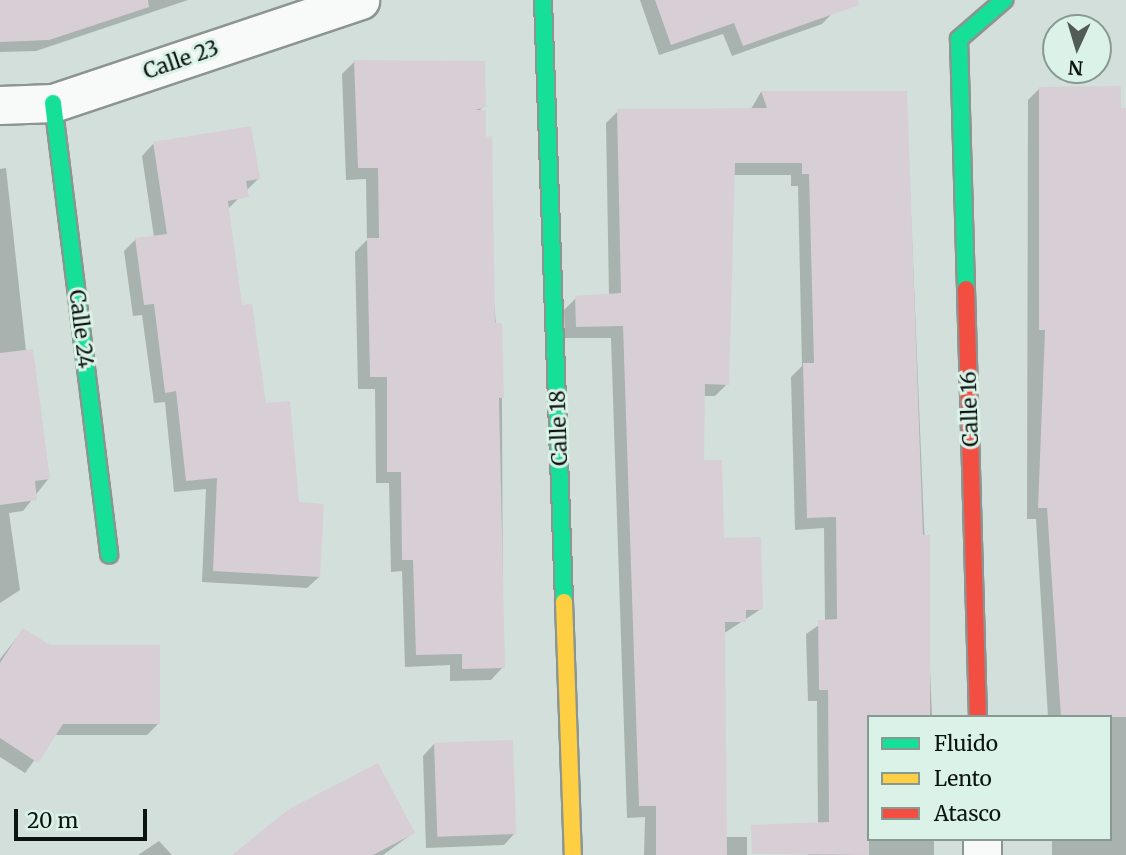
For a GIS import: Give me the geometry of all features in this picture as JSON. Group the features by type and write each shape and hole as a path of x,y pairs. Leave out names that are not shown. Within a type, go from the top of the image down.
{"street":[{"name":"Calle 23","path":"0,105 53,103 360,0"},
{"name":"Calle 18","path":"543,0 573,855"},
{"name":"Calle 16","path":"978,715 959,39 1004,0"},
{"name":"Calle 24","path":"53,103 109,555"}],"building":[{"path":"0,0 148,0 149,7 49,40 0,42"},
{"path":"655,0 858,0 859,5 743,46 734,23 671,45"},
{"path":"354,60 485,61 486,107 475,110 486,110 486,137 492,136 495,323 502,323 504,398 499,398 505,668 462,669 462,654 416,655 413,560 402,560 401,472 387,472 387,377 370,377 367,238 379,238 378,168 358,168"},
{"path":"1121,86 1121,108 1126,108 1126,717 1061,715 1047,508 1038,508 1045,330 1039,330 1039,87"},
{"path":"761,91 907,91 923,535 930,535 930,715 867,715 869,855 752,854 751,825 829,822 828,690 819,690 818,620 837,619 836,517 807,518 803,363 814,363 809,174 802,174 802,163 735,163 729,385 705,384 704,460 722,460 724,538 761,537 763,610 746,610 746,622 725,622 727,855 656,855 656,806 639,806 623,326 576,327 575,296 621,293 617,109 767,108"},
{"path":"251,126 260,179 246,181 249,197 228,201 242,305 252,304 266,403 290,401 299,502 324,504 320,577 213,571 217,478 186,481 176,391 165,393 154,304 144,305 135,238 167,234 153,142"},
{"path":"33,349 50,479 35,481 37,500 0,505 0,353"},
{"path":"23,628 50,645 160,645 160,724 63,724 38,763 0,738 0,663"},
{"path":"513,740 516,834 437,837 434,743"},
{"path":"378,763 415,833 373,855 232,855 289,809"}],"traffic: fast":[{"path":"543,0 564,602"},
{"path":"966,289 959,39 1004,0"},
{"path":"53,103 109,555"}],"traffic: slow":[{"path":"564,602 573,855"}],"traffic: jam":[{"path":"966,289 978,715"}]}
